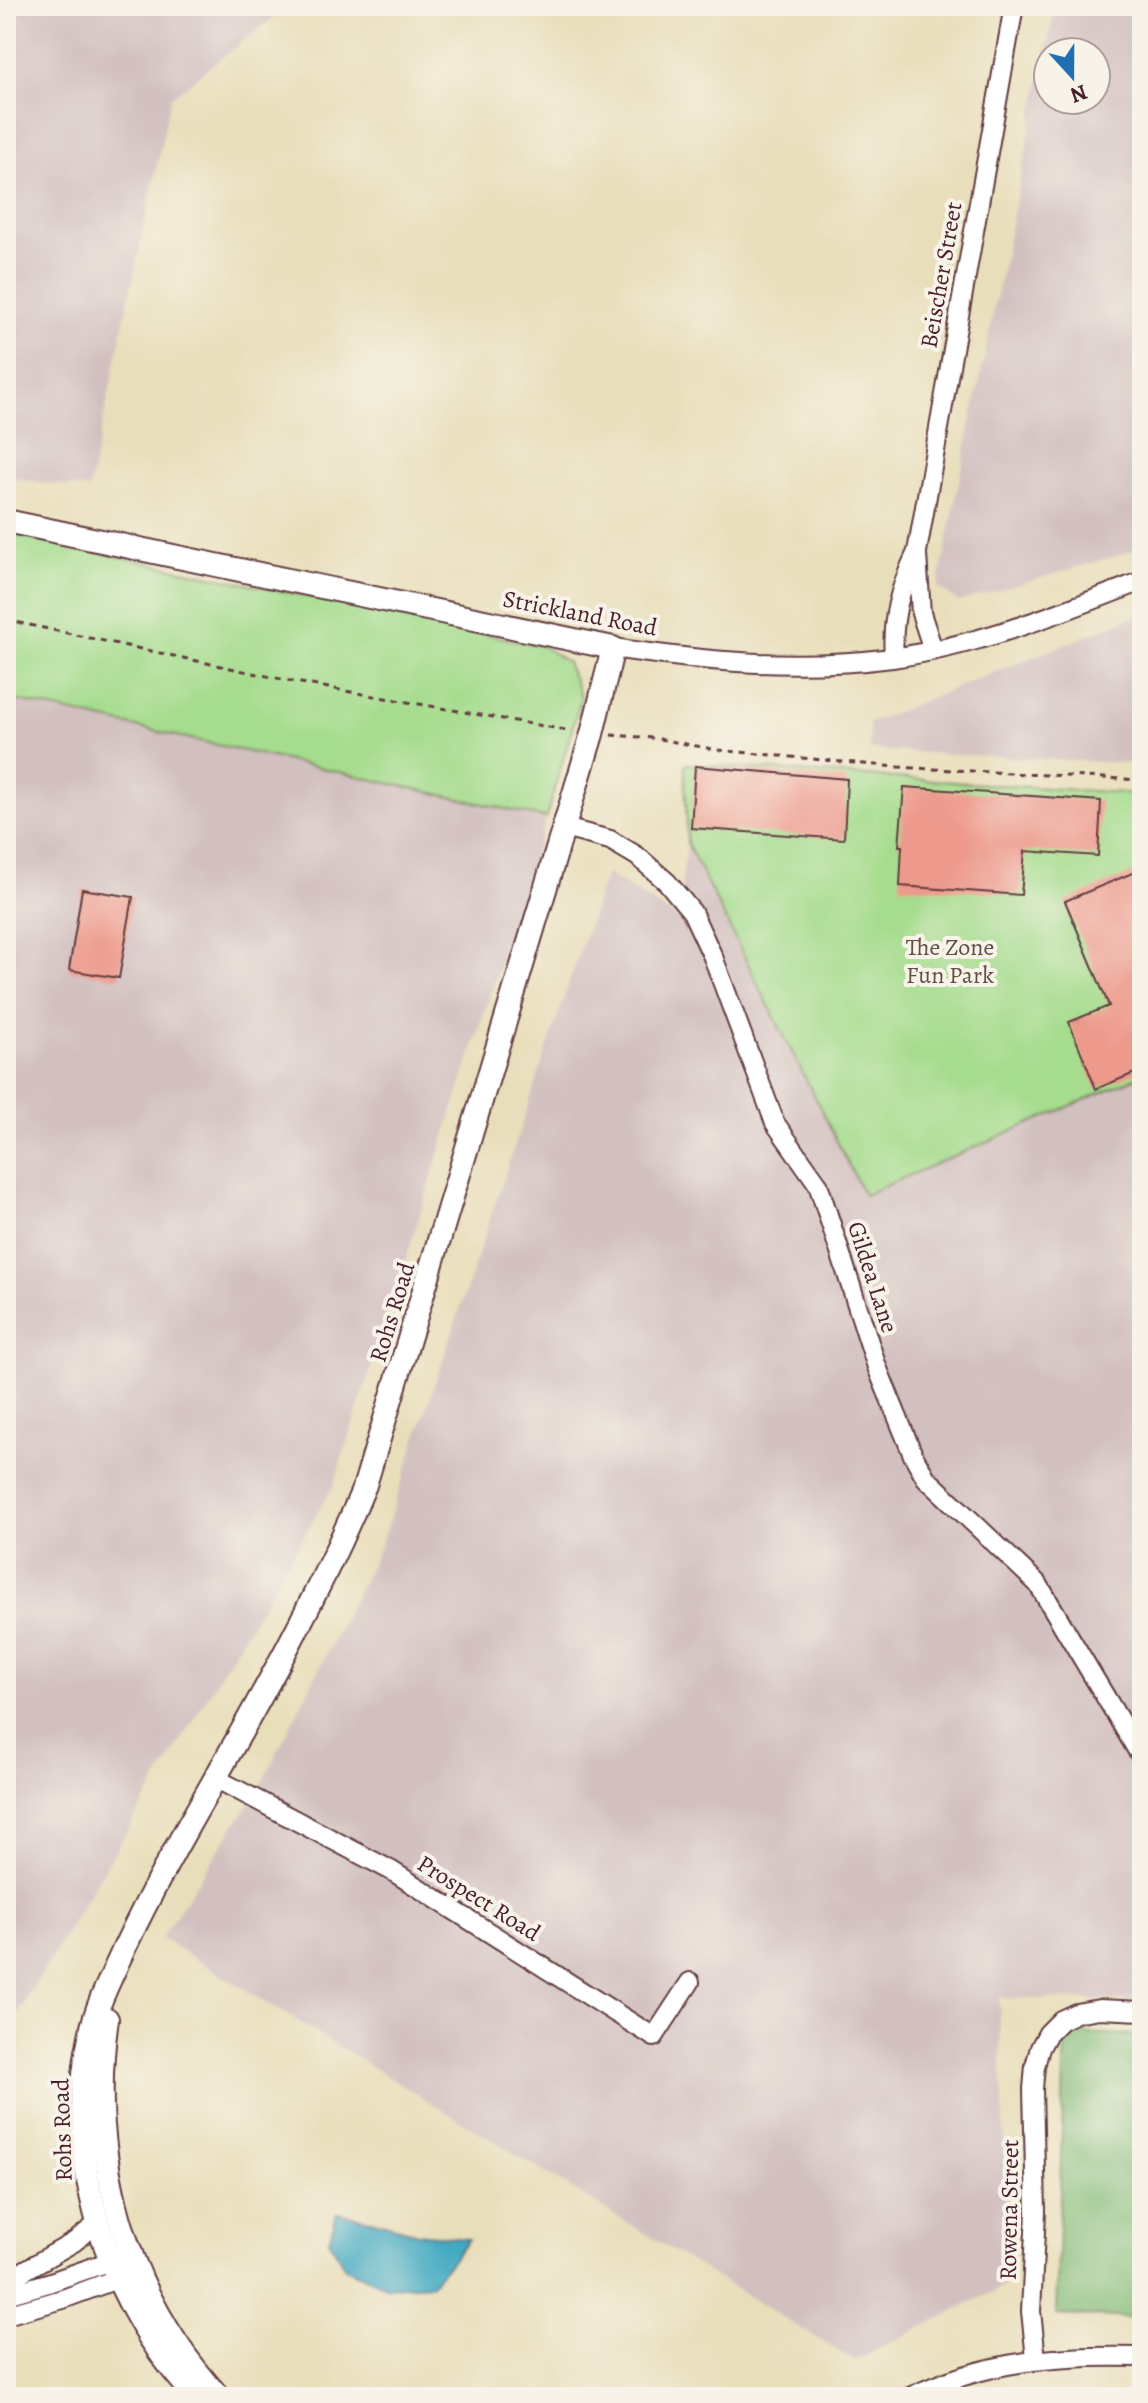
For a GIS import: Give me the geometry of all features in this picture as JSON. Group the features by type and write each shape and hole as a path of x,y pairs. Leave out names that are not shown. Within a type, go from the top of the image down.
{"main road":[{"name":"Strickland Road","path":"6,521 613,648"},
{"name":"Rohs Road","path":"124,2266 98,2223 83,2137 85,2062 101,1999 156,1881 313,1596 365,1485 592,734 613,648"},
{"name":"Rohs Road","path":"123,1952 105,2032 102,2101 104,2145 124,2266"},
{"path":"124,2266 157,2349 196,2397"},
{"path":"124,2266 173,2342 219,2397"}],"street":[{"name":"Beischer Street","path":"933,650 920,605 917,552 1014,6"},
{"name":"Beischer Street","path":"894,657 894,617 904,580 917,552"},
{"name":"Strickland Road","path":"613,648 743,664 811,664 894,657 933,650 1056,614 1142,581"},
{"name":"Gildea Lane","path":"564,828 610,840 637,856 680,896 692,912 713,957 775,1123 818,1184 877,1367 913,1455 926,1478 1038,1584 1142,1758"},
{"name":"Prospect Road","path":"215,1778 392,1871 654,2037 690,1982"},
{"name":"Rowena Street","path":"1036,2359 1031,2311 1036,2212 1033,2089 1040,2048 1048,2033 1061,2020 1076,2013 1099,2009 1142,2011"},
{"path":"6,2281 74,2242 98,2223"},
{"path":"6,2295 124,2266"},
{"path":"6,2315 63,2299 124,2266"},
{"path":"910,2397 985,2369 1036,2359 1142,2357"}],"path":[{"path":"6,620 331,689 592,734 654,738 718,750 896,767 1142,780"}],"shaded area":[{"path":"6,6 288,6 171,97 89,489 6,477"},
{"path":"1055,6 1142,6 1142,548 959,602 938,587 1033,116 1112,116 1112,36 1049,36"},
{"path":"1142,613 1142,764 870,750 869,723"},
{"path":"6,696 548,813 333,1487 6,2033"},
{"path":"687,843 864,1195 1142,1075 1142,2001 999,1998 1010,2283 854,2361 161,1938 260,1787 381,1544 606,873 677,918"}],"green space":[{"path":"6,533 542,646 567,662 581,698 546,818 6,698"},
{"name":"The Zone Fun Park","path":"685,764 1137,794 1139,764 1142,764 1142,1075 864,1195 687,843"},
{"path":"1065,2033 1142,2035 1142,2318 1056,2315"}],"water":[{"path":"337,2213 418,2233 469,2239 431,2284 388,2287 345,2268 329,2240"}],"building":[{"path":"695,766 847,779 844,839 691,828"},
{"path":"904,787 1101,801 1098,856 1025,851 1021,895 900,886 902,846 899,846"},
{"path":"1142,869 1142,1070 1096,1089 1069,1022 1109,1006 1065,901"},
{"path":"82,889 133,897 119,978 69,970"}]}
